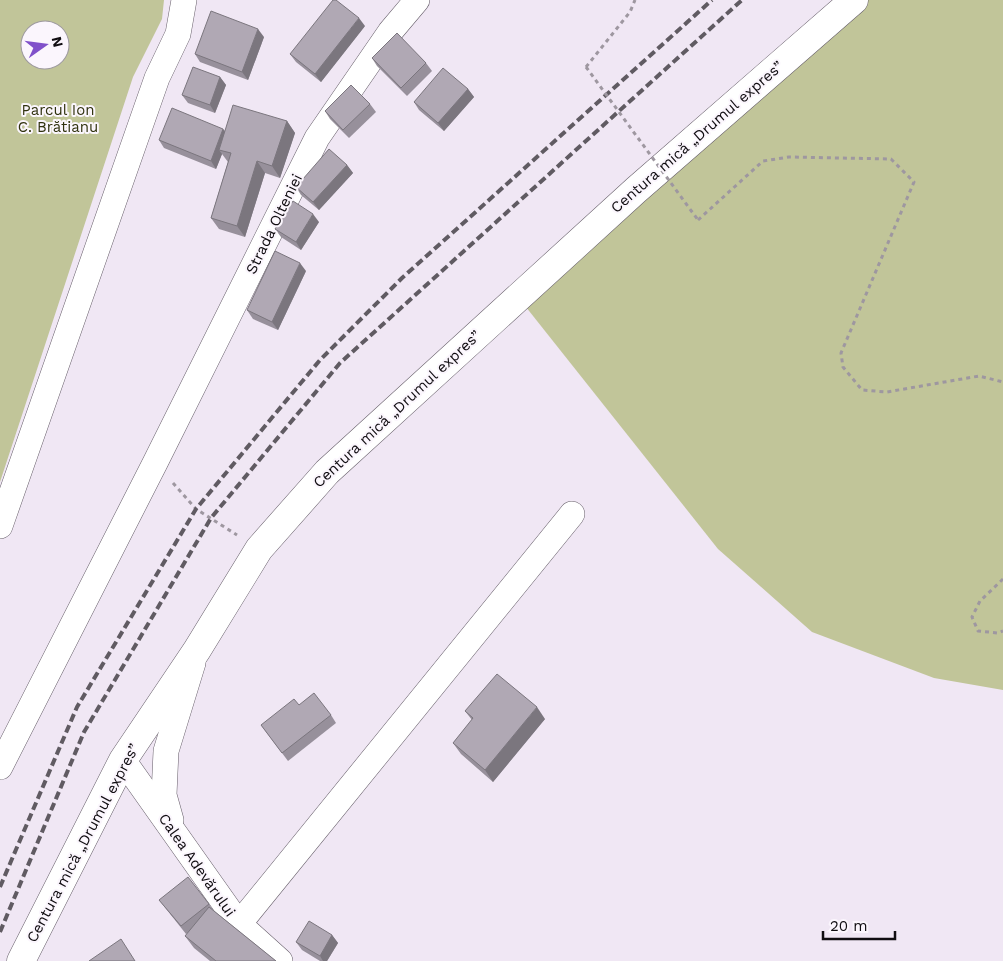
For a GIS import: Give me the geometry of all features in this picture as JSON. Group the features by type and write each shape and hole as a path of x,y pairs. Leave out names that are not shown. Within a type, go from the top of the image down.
{"main road":[{"name":"Centura mică „Drumul expres”","path":"22,961 123,760 197,650 259,549 327,472 636,190 854,0"}],"street":[{"path":"0,526 157,78 178,34 184,0"},
{"name":"Strada Olteniei","path":"0,767 155,463 317,138 390,32 417,0"},
{"path":"239,924 572,514"},
{"path":"174,832 164,795 166,751 197,650"},
{"name":"Calea Adevărului","path":"123,760 239,924 280,961"}],"path":[{"path":"634,0 630,12 586,67 698,220 763,161 789,157 891,159 914,182 841,353 843,368 862,390 886,392 979,376 1003,382"},
{"path":"155,463 196,509 259,549"},
{"path":"1003,579 980,601 972,617 978,631 998,633 1003,631"}],"green space":[{"name":"Parcul Ion C. Brătianu","path":"0,0 164,0 162,19 133,77 0,482"},
{"path":"854,0 1003,0 1003,690 934,678 812,632 718,549 518,297"}],"building":[{"path":"333,0 336,0 359,18 315,74 290,54"},
{"path":"211,11 258,29 242,72 195,54"},
{"path":"397,33 426,63 401,88 372,58"},
{"path":"193,67 220,77 210,105 182,95"},
{"path":"443,68 468,89 438,123 414,102"},
{"path":"351,85 370,104 343,130 325,111"},
{"path":"233,105 287,121 272,166 257,161 237,226 211,218 231,153 219,150"},
{"path":"172,108 223,129 211,161 159,140"},
{"path":"329,149 347,165 313,202 296,187"},
{"path":"293,201 313,214 296,242 275,229"},
{"path":"275,251 300,263 272,322 247,310"},
{"path":"497,674 537,707 485,770 453,743 473,718 465,711"},
{"path":"314,693 331,715 282,753 261,725 294,699 299,705"},
{"path":"188,877 209,904 181,926 159,900"},
{"path":"209,907 276,961 216,961 185,936"},
{"path":"309,921 332,935 320,956 296,942"},
{"path":"121,939 135,961 89,961"}],"railway":[{"path":"0,887 77,707 196,509 320,360 402,278 712,0"},
{"path":"0,932 84,732 211,518 340,363 742,0"}]}
